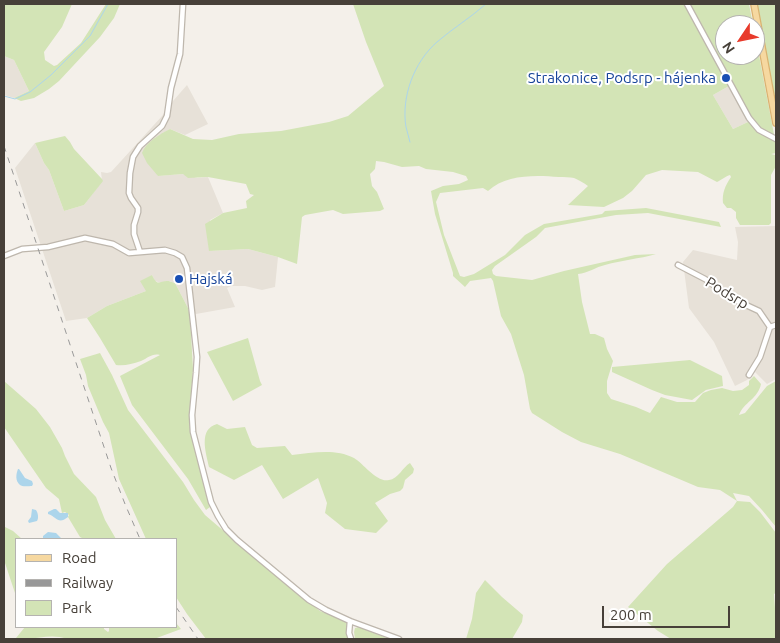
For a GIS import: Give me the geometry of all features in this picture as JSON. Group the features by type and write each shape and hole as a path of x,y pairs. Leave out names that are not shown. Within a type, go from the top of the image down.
{"main road":[{"path":"754,4 776,124"}],"street":[{"path":"140,252 134,234 138,208 129,193 130,173 133,157 140,146 162,126 167,116 180,54 183,4"},
{"path":"687,4 749,118 760,130 776,139"},
{"path":"4,256 22,249 48,247 85,238 112,244 129,253 165,250 182,257 187,268 197,357 192,415 193,432 207,489 218,516 226,529 237,540 309,600 350,621 399,639"},
{"name":"Podsrp","path":"678,265 705,279 733,299 759,311 770,327"},
{"path":"750,376 760,358 770,327 776,324"},
{"path":"350,621 349,633 351,639"}],"shaded area":[{"path":"4,56 14,60 29,91 14,98 4,95"},
{"path":"187,85 208,124 185,135 170,129 155,138 158,176 183,174 197,178 208,177 223,213 210,220 209,251 248,249 278,257 275,287 262,290 245,286 231,286 227,288 235,307 196,314 188,308 175,283 155,281 152,275 146,291 107,306 87,318 66,321 15,168 35,143 49,170 64,211 84,205 102,181 101,172 111,172 163,115"},
{"path":"729,86 748,122 733,129 713,95"},
{"path":"776,226 776,379 767,384 755,372 747,380 735,386 714,342 689,308 683,262 693,250 737,260 738,242 735,227"}],"green space":[{"path":"4,4 72,4 62,27 44,52 45,60 54,66 81,43 106,4 120,4 114,18 100,37 59,81 34,98 21,101 14,98 29,91 14,60 4,56"},
{"path":"353,4 749,4 751,15 715,15 715,65 761,65 776,145 776,153 771,154 775,155 776,166 771,175 771,223 769,225 740,225 736,218 736,212 731,208 727,208 723,203 730,175 717,182 698,172 662,170 646,175 623,198 604,207 568,205 588,186 574,178 541,176 503,181 488,191 483,188 440,193 436,202 444,235 460,276 464,277 474,274 505,255 525,235 544,224 602,214 605,211 646,208 719,222 721,227 648,213 616,215 545,228 492,270 496,276 532,280 635,255 656,254 611,263 578,274 582,302 590,334 604,338 613,361 607,381 607,393 611,399 650,413 661,397 677,402 695,402 703,393 711,390 722,388 733,391 742,390 749,385 749,381 754,376 761,384 757,393 739,415 745,413 767,386 776,381 776,527 749,496 733,493 737,501 720,490 698,487 620,454 581,442 532,413 524,375 511,334 501,316 493,281 491,278 470,281 465,287 453,276 435,214 431,191 443,186 459,184 468,180 466,176 419,166 402,167 376,161 375,169 370,174 372,186 377,192 384,209 380,211 343,214 333,210 305,215 302,217 297,264 248,249 209,251 205,224 223,213 247,208 246,201 254,195 250,194 246,184 208,177 188,178 183,174 158,176 147,163 142,153 150,142 170,129 193,139 212,140 239,134 281,131 329,122 348,116 384,86","holes":["729,86 748,122 733,129 713,95"]},
{"path":"757,4 776,4 776,104 765,46 765,15 759,15"},
{"path":"65,136 74,149 103,181 84,205 64,211 49,170 35,143"},
{"path":"152,275 157,282 168,281 175,283 190,316 193,369 189,422 210,507 206,510 188,479 132,405 120,376 160,355 152,355 132,364 116,365 87,318 107,306 146,291 140,281"},
{"path":"248,338 262,385 233,401 207,352"},
{"path":"100,353 128,410 183,482 205,515 320,611 344,620 347,623 346,633 348,639 206,639 178,600 178,538 146,538 119,479 109,433 88,386 80,359"},
{"path":"690,360 722,376 723,386 706,390 692,400 665,395 612,372 612,367"},
{"path":"4,381 36,409 50,427 74,474 96,497 105,520 115,538 80,537 68,517 69,515 65,512 62,513 59,499 46,488 4,427"},
{"path":"217,424 227,429 245,427 252,445 257,448 285,446 292,455 331,452 347,455 358,461 375,476 384,480 392,479 410,463 414,469 413,473 405,480 400,491 390,494 375,503 388,521 376,533 345,529 325,513 327,503 318,478 283,499 262,465 234,480 209,467 205,449 205,436 211,427"},
{"path":"737,501 750,502 776,533 776,593 774,594 776,639 671,639 628,607 667,564 733,507"},
{"path":"5,527 21,538 15,538 15,593 4,560"},
{"path":"485,580 523,615 522,622 512,639 466,639 472,619 476,593"},
{"path":"178,625 181,629 154,639 67,639 52,637 11,639 16,638 24,628 104,628 109,631 109,628 178,628"},
{"path":"359,627 389,639 355,639 355,628"}],"water":[{"path":"18,469 25,478 32,481 32,486 22,486 17,482"},
{"path":"32,509 36,510 38,518 37,521 29,523 28,521 31,517"},
{"path":"54,509 60,513 68,513 68,517 60,520 48,514 48,512"},
{"path":"48,532 56,533 61,538 43,538"}],"waterway":[{"path":"4,96 15,99 30,92 51,75 90,36 108,4"},
{"path":"410,142 406,127 406,104 411,81 422,59 437,42 486,4"}],"railway":[{"path":"4,146 111,468 140,538"},
{"path":"178,610 198,639"}],"place":[{"name":"Strakonice, Podsrp - hájenka","path":"726,78"},
{"name":"Hajská","path":"179,279"}]}
